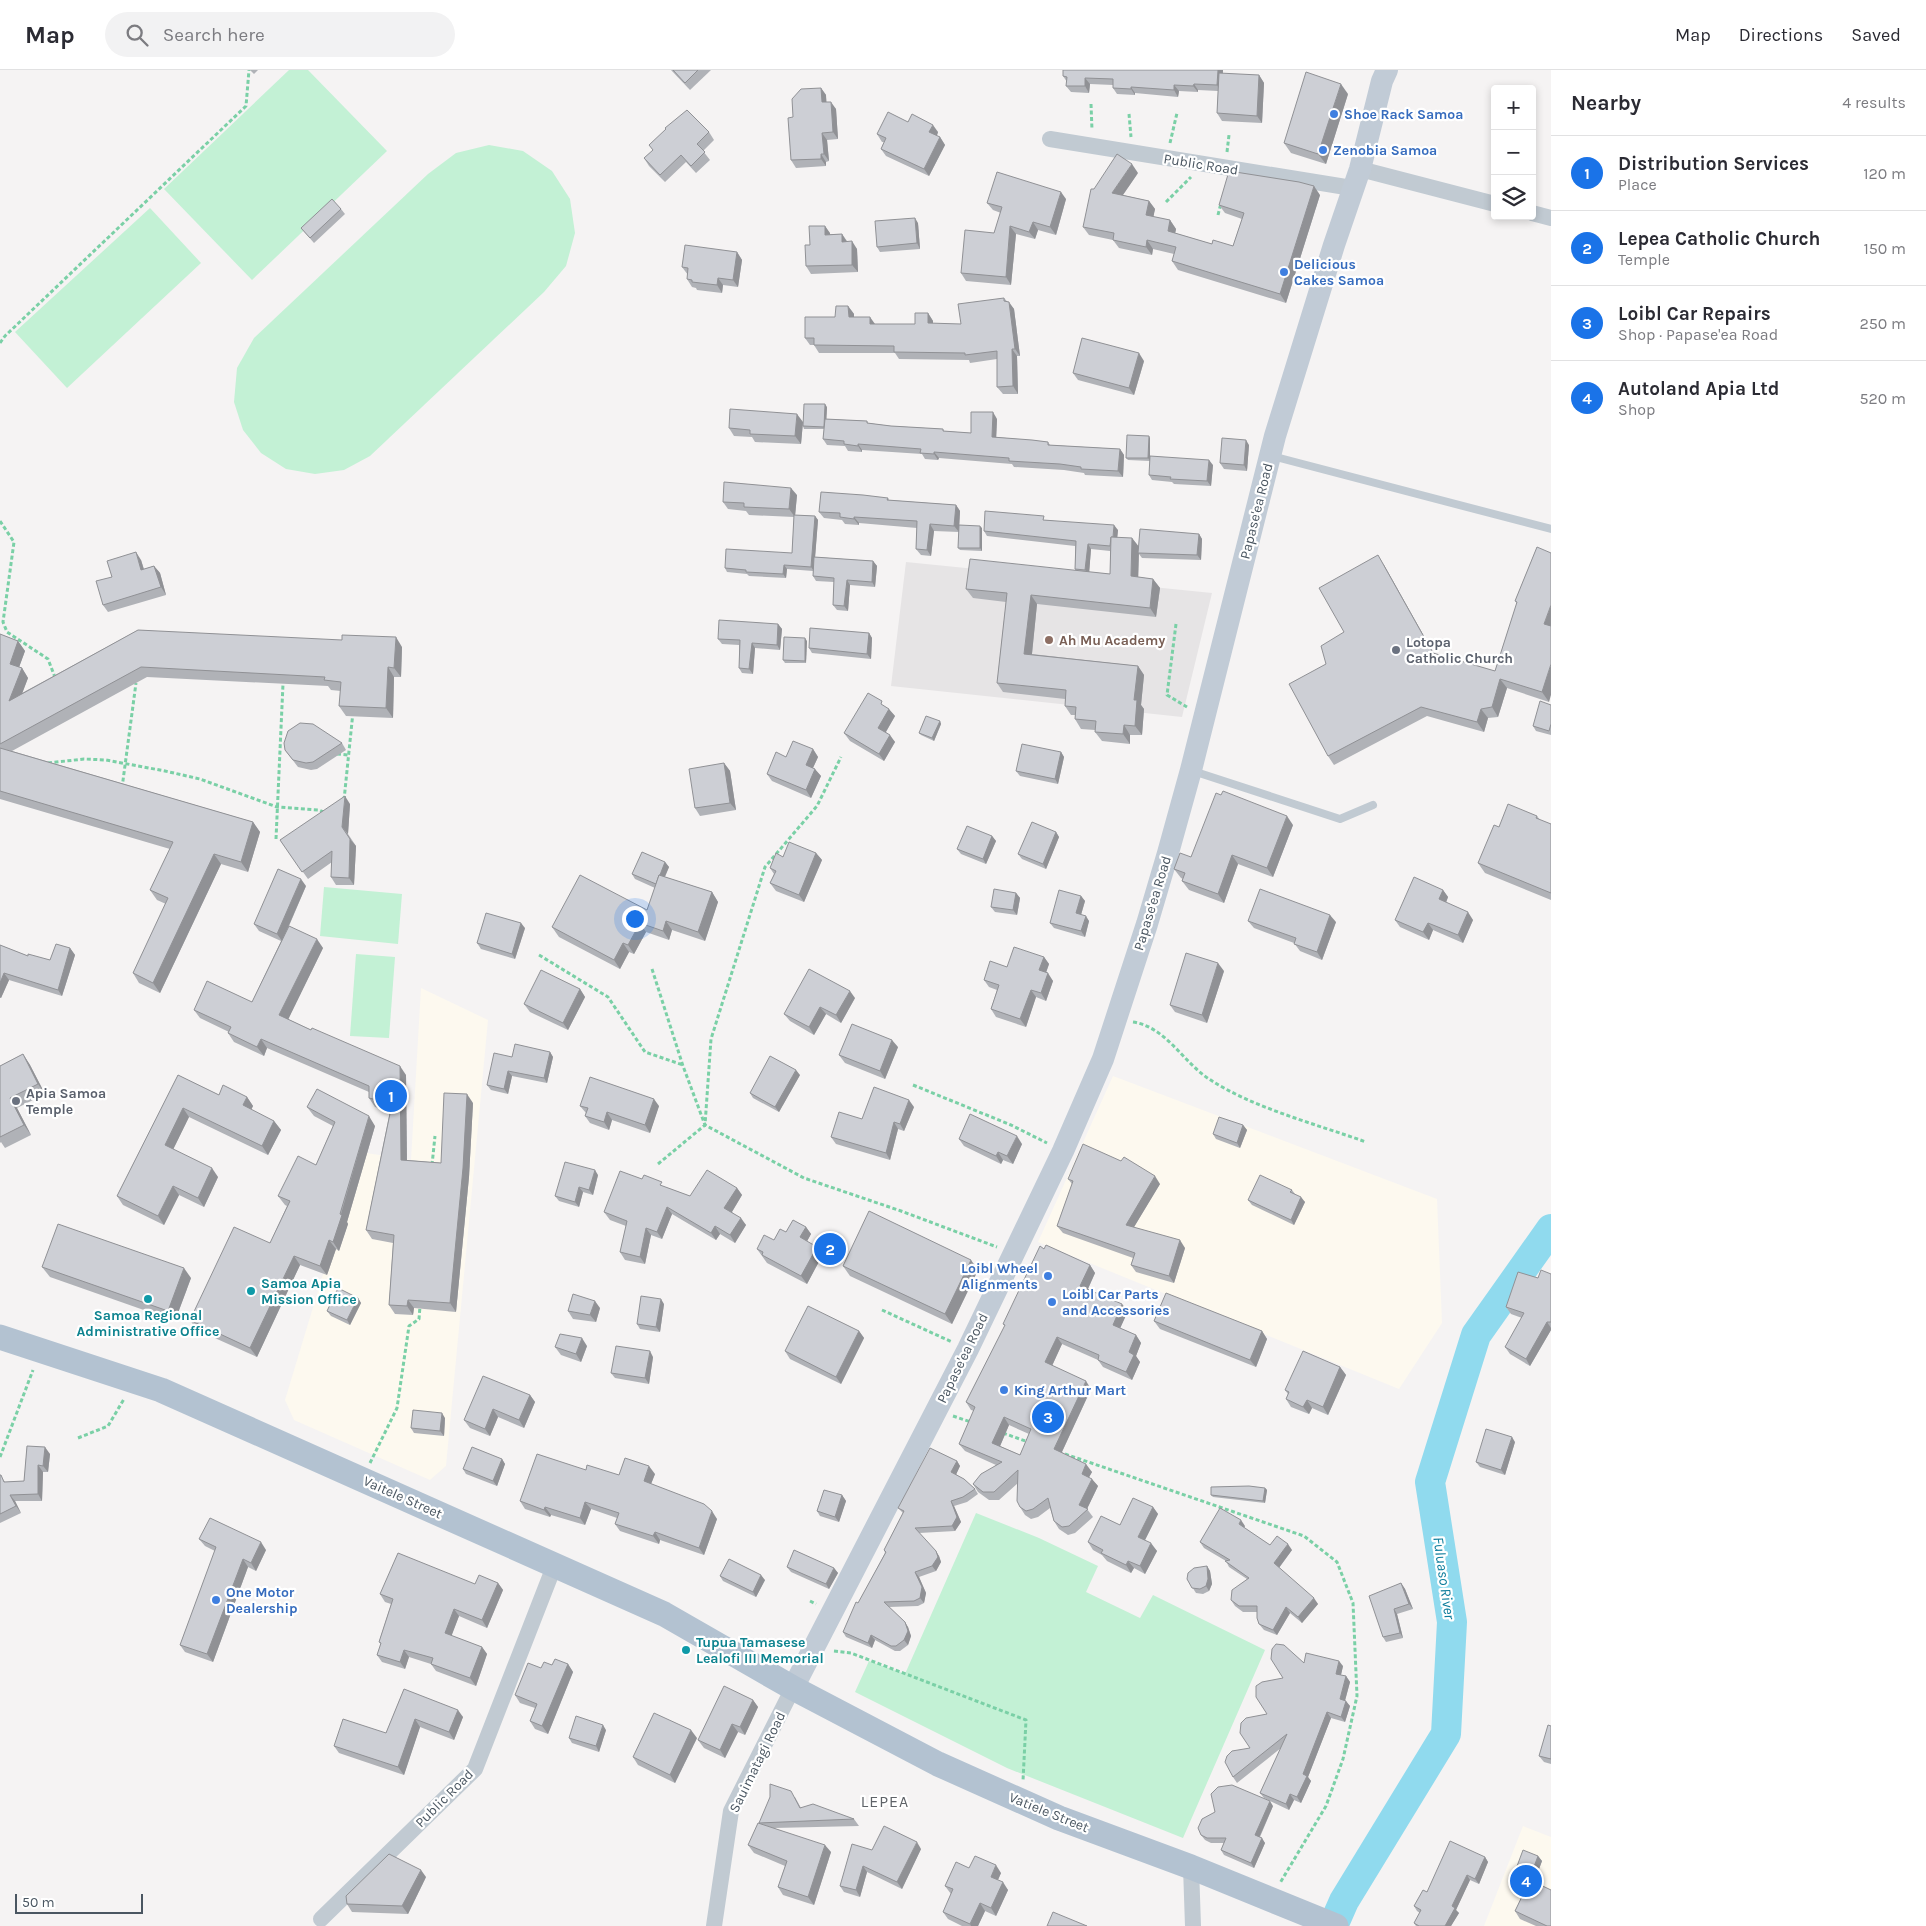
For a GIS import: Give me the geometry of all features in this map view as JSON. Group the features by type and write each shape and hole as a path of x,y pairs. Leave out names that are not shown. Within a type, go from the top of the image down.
{"main road":[{"name":"Papase'ea Road","path":"793,1688 968,1349 1063,1151 1103,1059 1147,924 1191,770 1270,456 1356,179 1382,81 1387,70"},
{"name":"Vaitele Street","path":"0,1337 161,1390 363,1479 664,1614 793,1688"},
{"name":"Vatiele Street","path":"793,1688 938,1764 1022,1802 1059,1818 1191,1867 1336,1926"}],"street":[{"name":"Public Road","path":"1050,139 1231,169 1356,179 1491,203"},
{"path":"1536,215 1551,218"},
{"name":"Public Road","path":"321,1919 475,1769 554,1564"},
{"name":"Sauimatagi Road","path":"714,1926 731,1811 793,1688"},
{"path":"1191,1867 1193,1926"}],"lane":[{"path":"1270,456 1551,529"},
{"path":"1191,770 1340,819 1373,804"}],"path":[{"path":"0,343 12,329 246,106 249,70"},
{"path":"1092,104 1092,146"},
{"path":"1166,158 1177,113"},
{"path":"1128,114 1132,152"},
{"path":"1166,202 1204,164"},
{"path":"1218,215 1231,169"},
{"path":"0,522 14,542 4,622 7,632 48,659 59,687"},
{"path":"1176,624 1167,695 1204,718"},
{"path":"122,791 136,683"},
{"path":"276,839 283,684"},
{"path":"343,808 353,711"},
{"path":"280,749 289,750"},
{"path":"329,754 348,754"},
{"path":"658,1164 706,1125 711,1039 765,867 817,806 841,757"},
{"path":"44,764 84,759 106,760 125,765 165,770 200,779 277,807 319,810 331,816"},
{"path":"539,955 608,998 645,1052 683,1066"},
{"path":"652,969 683,1066 706,1125 804,1178 901,1211 1014,1253"},
{"path":"1115,1018 1143,1023 1173,1044 1208,1078 1240,1096 1366,1142"},
{"path":"913,1085 1011,1125 1063,1151"},
{"path":"431,1175 434,1136"},
{"path":"363,1479 397,1408 409,1326 419,1319 420,1300"},
{"path":"882,1310 968,1349"},
{"path":"0,1457 40,1350"},
{"path":"78,1438 108,1426 134,1381"},
{"path":"936,1410 973,1423"},
{"path":"1001,1432 1029,1442"},
{"path":"1057,1452 1304,1536 1337,1562 1353,1603 1357,1696 1343,1760 1326,1806 1282,1878 1271,1900"},
{"path":"814,1648 851,1653 1026,1720 1022,1802"}],"shaded area":[{"name":"Ah Mu Academy","path":"906,562 1212,593 1182,717 891,686"},
{"path":"421,988 488,1020 446,1466 430,1480 294,1420 285,1400 360,1152 411,1160"},
{"path":"1113,1076 1437,1199 1442,1323 1399,1389 1038,1242"},
{"path":"1523,1826 1551,1837 1551,1926 1484,1926"}],"green space":[{"path":"289,70 308,70 387,151 252,280 164,189"},
{"path":"489,145 523,151 552,171 570,199 575,233 566,266 544,292 370,456 344,470 315,474 286,469 261,453 243,430 234,402 237,368 254,338 428,174 456,153"},
{"path":"150,208 201,263 67,388 15,332"},
{"path":"324,887 402,894 398,944 320,936"},
{"path":"356,954 395,957 389,1038 350,1036"},
{"path":"976,1513 1039,1538 1098,1566 1086,1592 1140,1618 1153,1595 1265,1650 1183,1838 1007,1768 855,1692 869,1661 905,1674"}],"building":[{"path":"673,70 698,70 685,83"},
{"path":"1063,70 1218,70 1217,85 1174,85 1174,90 1131,87 1131,89 1113,88 1113,79 1085,78 1085,86 1066,86 1067,77 1063,76"},
{"path":"1306,72 1341,84 1318,154 1284,143"},
{"path":"1219,73 1259,75 1257,116 1217,113"},
{"path":"821,88 822,102 831,102 833,132 822,133 824,154 821,154 821,159 791,160 788,118 793,117 792,99 801,89"},
{"path":"687,110 709,132 697,144 705,152 691,166 681,155 660,175 644,158 653,150 649,145 665,128"},
{"path":"888,112 908,122 912,114 933,125 929,132 940,137 924,169 881,149 886,138 877,134"},
{"path":"1117,154 1132,164 1112,193 1149,201 1146,215 1170,220 1168,231 1212,244 1213,240 1233,246 1244,213 1219,205 1229,171 1314,186 1280,294 1172,261 1176,247 1147,240 1146,247 1113,240 1114,233 1083,227 1091,189 1094,189"},
{"path":"997,172 1061,192 1050,227 1033,222 1029,232 1010,226 1006,277 961,273 965,230 994,233 1002,207 987,203"},
{"path":"332,199 341,209 310,238 301,228"},
{"path":"915,218 917,243 877,247 875,221"},
{"path":"809,226 825,226 825,235 842,234 842,242 852,241 852,265 806,266 805,245 810,245"},
{"path":"685,245 737,252 733,280 718,278 717,285 692,282 692,280 687,279 688,268 682,267"},
{"path":"1004,298 1004,301 1009,302 1015,349 1012,349 1013,386 997,387 997,351 965,355 965,353 894,352 894,346 814,345 814,338 805,338 805,317 835,317 836,306 848,306 849,317 870,317 870,324 915,324 915,313 928,313 928,323 961,324 958,304"},
{"path":"1082,338 1139,353 1129,388 1073,373"},
{"path":"804,404 825,404 824,427 803,426"},
{"path":"730,409 797,414 795,436 750,434 750,430 729,428"},
{"path":"971,412 993,412 992,437 1048,442 1048,445 1120,449 1118,471 1081,469 1081,467 1060,464 1009,461 1009,458 934,452 934,454 920,453 921,449 858,444 858,446 844,444 844,441 823,439 825,419 867,421 867,423 891,426 943,429 943,431 971,433"},
{"path":"1127,435 1149,436 1148,458 1126,458"},
{"path":"1222,438 1246,440 1244,465 1220,463"},
{"path":"1150,456 1209,460 1207,481 1170,479 1171,477 1149,475"},
{"path":"724,482 791,488 789,509 744,507 744,503 723,502"},
{"path":"821,492 888,498 887,500 956,505 954,526 930,524 927,550 916,549 917,521 854,517 854,519 840,517 840,513 819,512"},
{"path":"985,511 1044,516 1043,520 1114,525 1113,537 1111,537 1110,546 1088,544 1085,570 1075,569 1076,541 984,531"},
{"path":"794,515 815,516 811,567 784,565 783,574 746,572 746,570 725,568 726,549 792,553"},
{"path":"959,525 980,526 980,548 958,548"},
{"path":"1140,529 1199,534 1197,555 1138,553"},
{"path":"1111,537 1132,538 1131,576 1153,579 1150,608 1031,595 1024,654 1138,666 1134,700 1137,700 1135,726 1124,725 1123,734 1095,732 1096,721 1075,719 1076,707 1065,706 1066,690 997,683 1007,593 966,589 970,559 1110,574"},
{"path":"1537,547 1551,553 1551,605 1544,624 1551,626 1551,664 1542,692 1500,679 1492,707 1481,709 1477,722 1421,707 1328,756 1289,684 1326,664 1321,646 1344,632 1319,588 1378,555 1433,653 1495,671 1517,602 1515,601"},
{"path":"136,552 141,570 154,566 161,587 103,605 96,581 112,577 107,561"},
{"path":"814,557 873,561 872,582 847,580 844,606 833,605 834,578 813,576"},
{"path":"719,620 778,624 777,645 752,643 749,669 739,668 740,640 718,639"},
{"path":"810,628 869,633 867,654 809,648"},
{"path":"138,630 342,640 342,635 396,637 394,668 388,667 386,708 339,706 341,682 324,680 325,677 141,667 0,744 0,634 18,641 10,664 22,668 9,701"},
{"path":"784,637 805,638 805,661 783,660"},
{"path":"868,693 882,701 881,704 889,709 878,728 890,735 879,754 844,733"},
{"path":"1540,701 1551,705 1549,731 1533,726"},
{"path":"926,716 940,721 932,738 919,733"},
{"path":"300,723 313,724 342,743 313,762 306,763 293,760 285,750 284,743 288,731"},
{"path":"793,741 813,749 806,765 815,769 806,790 767,774 776,752 786,757"},
{"path":"1022,744 1061,752 1055,779 1016,771"},
{"path":"0,748 253,822 241,862 214,854 153,983 133,973 168,898 150,890 173,842 0,791"},
{"path":"724,763 730,803 695,808 689,769"},
{"path":"1223,791 1287,816 1267,868 1232,855 1218,894 1182,881 1185,873 1174,869 1180,853 1191,857 1216,793 1221,795"},
{"path":"345,796 342,827 350,839 349,878 331,877 332,851 302,872 280,840"},
{"path":"1508,804 1551,824 1551,893 1478,863 1494,825 1499,827"},
{"path":"1032,822 1056,832 1043,864 1018,854"},
{"path":"967,826 992,836 983,859 957,849"},
{"path":"789,842 816,853 799,895 770,883 776,871 770,868 776,853 783,857"},
{"path":"642,852 665,862 656,884 632,874"},
{"path":"278,869 301,879 277,934 254,924"},
{"path":"580,875 647,910 659,875 712,892 698,932 666,921 663,931 640,923 628,945 623,943 614,960 552,927"},
{"path":"1414,877 1443,890 1439,899 1468,912 1458,935 1428,923 1423,932 1395,920"},
{"path":"994,889 1016,893 1013,910 991,907"},
{"path":"1260,889 1330,915 1317,952 1294,944 1296,938 1248,921"},
{"path":"1059,890 1081,896 1076,913 1086,916 1081,931 1050,923"},
{"path":"486,913 521,923 512,954 477,943"},
{"path":"289,926 317,939 279,1015 400,1066 401,1160 441,1163 444,1093 467,1094 463,1168 450,1303 408,1300 407,1306 389,1305 394,1235 366,1230 392,1104 369,1098 369,1086 261,1039 257,1047 228,1033 231,1027 194,1010 207,981 252,1002"},
{"path":"56,944 70,948 58,990 4,973 0,983 0,945 28,956 28,954 50,960"},
{"path":"1014,947 1044,957 1039,970 1048,973 1041,993 1031,990 1020,1019 991,1009 999,985 984,980 990,961 1007,967"},
{"path":"1186,953 1218,963 1202,1015 1170,1005"},
{"path":"809,969 850,991 836,1015 820,1007 809,1027 784,1014"},
{"path":"541,970 580,989 563,1023 524,1004"},
{"path":"852,1024 892,1040 880,1071 839,1055"},
{"path":"515,1044 550,1052 544,1078 508,1071 504,1089 487,1085 494,1053 512,1057"},
{"name":"Apia Samoa Temple","path":"23,1054 38,1084 10,1098 24,1125 0,1137 0,1066"},
{"path":"770,1056 796,1070 775,1107 750,1093"},
{"path":"178,1075 219,1095 223,1085 247,1097 243,1105 274,1121 262,1146 183,1108 165,1145 212,1168 198,1198 173,1186 158,1216 117,1196"},
{"path":"590,1077 654,1099 645,1125 607,1112 604,1122 585,1116 588,1108 580,1106"},
{"path":"874,1087 909,1100 900,1124 894,1122 886,1153 831,1137 839,1112 862,1119"},
{"path":"317,1089 369,1116 333,1242 329,1240 320,1266 294,1256 250,1348 190,1320 234,1227 270,1243 290,1201 278,1196 298,1156 316,1165 335,1122 307,1107"},
{"path":"970,1114 1017,1136 1007,1156 998,1152 996,1156 959,1139"},
{"path":"1219,1117 1243,1125 1237,1143 1213,1134"},
{"path":"1083,1144 1121,1161 1124,1157 1155,1176 1126,1225 1180,1240 1169,1276 1131,1265 1135,1253 1057,1226 1073,1181 1068,1179"},
{"path":"565,1162 595,1170 589,1190 579,1187 575,1202 555,1196"},
{"path":"707,1170 737,1188 724,1208 741,1218 730,1235 715,1226 711,1233 667,1207 657,1232 646,1228 640,1257 620,1252 627,1221 604,1212 620,1171 642,1179 644,1175 662,1182 660,1185 690,1196"},
{"path":"1260,1175 1292,1190 1290,1192 1301,1197 1291,1220 1248,1200"},
{"path":"869,1211 971,1260 945,1314 843,1266"},
{"path":"793,1220 806,1227 800,1237 817,1247 801,1276 762,1255 763,1252 757,1249 764,1235 774,1240 780,1229 786,1232"},
{"name":"Samoa Regional Administrative Office","path":"58,1224 184,1268 168,1311 42,1267"},
{"path":"1046,1245 1090,1265 1080,1286 1122,1304 1113,1325 1136,1335 1129,1352 1134,1355 1126,1372 1098,1360 1099,1355 1057,1337 1045,1362 1086,1381 1054,1449 1086,1464 1082,1474 1092,1479 1079,1505 1088,1509 1069,1526 1062,1527 1054,1521 1048,1498 1033,1509 1026,1511 1020,1507 1017,1501 1018,1470 994,1492 983,1492 973,1484 981,1474 1002,1462 959,1444 975,1407 966,1402 1005,1325 1003,1324 1040,1246 1044,1249","holes":["1004,1417 1031,1429 1020,1455 992,1443"]},
{"path":"1541,1270 1551,1274 1551,1322 1547,1322 1526,1359 1505,1347 1524,1313 1506,1307 1518,1272 1538,1278"},
{"path":"338,1288 358,1298 347,1320 327,1311"},
{"path":"1166,1293 1262,1331 1250,1360 1154,1321"},
{"path":"573,1294 595,1301 590,1315 568,1311"},
{"path":"641,1296 661,1299 656,1327 637,1324"},
{"path":"808,1306 859,1331 836,1377 785,1351"},
{"path":"560,1334 582,1338 576,1354 555,1347"},
{"path":"616,1346 650,1351 645,1378 611,1373"},
{"path":"1303,1351 1340,1367 1323,1407 1307,1400 1303,1407 1286,1399 1289,1392 1285,1390"},
{"path":"483,1376 530,1395 519,1420 493,1409 485,1429 464,1420"},
{"path":"413,1410 442,1413 440,1431 411,1428"},
{"path":"1486,1429 1512,1437 1501,1470 1476,1462"},
{"path":"27,1446 45,1447 43,1466 38,1465 38,1494 10,1495 16,1506 0,1514 0,1475 4,1482 24,1481"},
{"path":"472,1447 502,1459 493,1481 463,1469"},
{"path":"930,1448 957,1461 951,1472 964,1479 975,1489 963,1497 951,1501 957,1517 952,1526 915,1528 936,1551 938,1557 932,1566 915,1572 922,1587 920,1598 914,1601 884,1602 905,1622 908,1631 904,1640 896,1646 891,1646 871,1635 868,1643 843,1632 856,1602 858,1603 886,1552 884,1550 904,1511 898,1508"},
{"path":"537,1454 586,1470 587,1465 619,1475 625,1458 649,1466 644,1481 704,1504 712,1511 699,1548 655,1532 653,1536 615,1524 619,1513 585,1502 580,1518 545,1507 544,1510 520,1501"},
{"path":"1249,1486 1265,1488 1263,1501 1211,1495 1211,1487"},
{"path":"824,1490 842,1495 835,1517 817,1511"},
{"path":"1133,1498 1153,1507 1138,1537 1151,1543 1140,1566 1128,1561 1126,1565 1101,1553 1103,1550 1088,1542 1101,1516 1120,1525"},
{"path":"1220,1508 1241,1520 1239,1524 1270,1545 1277,1536 1288,1544 1274,1563 1314,1598 1298,1617 1286,1607 1273,1630 1259,1624 1257,1606 1239,1606 1231,1600 1232,1590 1249,1578 1225,1561 1230,1560 1200,1542"},
{"path":"210,1518 261,1542 251,1563 243,1559 207,1654 180,1645 216,1547 199,1539"},
{"path":"794,1550 834,1568 826,1584 787,1567"},
{"path":"398,1553 475,1584 479,1575 498,1583 482,1620 454,1609 445,1633 482,1647 470,1678 431,1664 433,1658 404,1650 400,1662 377,1655 381,1643 379,1642 393,1599 380,1594"},
{"path":"729,1559 761,1575 753,1592 720,1576"},
{"path":"1207,1566 1208,1579 1206,1586 1200,1589 1192,1588 1187,1579 1188,1573 1194,1568"},
{"path":"1401,1583 1409,1604 1394,1609 1400,1633 1383,1637 1369,1596"},
{"path":"1276,1644 1284,1645 1304,1663 1306,1653 1339,1661 1336,1674 1346,1676 1340,1699 1346,1701 1341,1717 1327,1712 1303,1774 1307,1776 1297,1797 1290,1794 1286,1804 1260,1793 1287,1734 1233,1777 1225,1762 1227,1756 1232,1751 1250,1748 1240,1733 1241,1723 1246,1718 1267,1714 1256,1697 1256,1686 1262,1682 1283,1678 1271,1659 1272,1649"},
{"path":"555,1659 568,1664 542,1726 530,1721 537,1704 515,1695 528,1663 541,1668 544,1662 552,1665"},
{"path":"724,1686 753,1700 740,1727 732,1724 720,1750 698,1740"},
{"path":"404,1689 458,1710 449,1732 415,1719 398,1767 334,1746 343,1719 386,1733"},
{"path":"654,1713 691,1730 670,1775 633,1757"},
{"path":"576,1716 603,1725 596,1746 569,1738"},
{"path":"1548,1725 1551,1726 1551,1759 1539,1756"},
{"path":"770,1784 791,1791 800,1808 813,1804 854,1819 759,1823 770,1797"},
{"path":"1232,1785 1270,1801 1255,1835 1262,1838 1251,1863 1221,1850 1226,1838 1207,1838 1201,1835 1198,1828 1202,1819 1215,1812 1211,1794 1218,1787"},
{"path":"758,1823 825,1845 808,1897 778,1887 787,1861 748,1845"},
{"path":"884,1826 917,1842 897,1882 863,1866 856,1890 840,1886 852,1844 872,1850"},
{"path":"1450,1841 1485,1857 1475,1879 1467,1875 1452,1906 1455,1908 1445,1926 1419,1926 1414,1923 1421,1910 1414,1906 1423,1890 1427,1892"},
{"path":"1523,1850 1538,1856 1528,1883 1513,1877"},
{"path":"389,1854 421,1870 402,1906 347,1904 346,1896"},
{"path":"975,1856 996,1865 991,1877 1003,1882 991,1908 980,1903 970,1924 943,1912 953,1889 945,1886 956,1862 969,1868"},
{"path":"1530,1880 1551,1890 1551,1926 1547,1926 1515,1911"},
{"path":"1053,1912 1087,1926 1047,1926"}],"waterway":[{"name":"Fuluaso River","path":"1333,1926 1344,1901 1446,1734 1452,1622 1430,1482 1476,1335 1551,1229"}],"place":[{"name":"Shoe Rack Samoa","path":"1334,114"},
{"name":"Zenobia Samoa","path":"1323,150"},
{"name":"Delicious Cakes Samoa","path":"1284,272"},
{"name":"Ah Mu Academy","path":"1049,640"},
{"name":"Lotopa Catholic Church","path":"1396,650"},
{"name":"Distribution Services","path":"391,1096"},
{"name":"Apia Samoa Temple","path":"16,1101"},
{"name":"Lepea Catholic Church","path":"830,1249"},
{"name":"Loibl Wheel Alignments","path":"1048,1276"},
{"name":"Samoa Apia Mission Office","path":"251,1291"},
{"name":"Samoa Regional Administrative Office","path":"148,1299"},
{"name":"Loibl Car Parts and Accessories","path":"1052,1302"},
{"name":"King Arthur Mart","path":"1004,1390"},
{"name":"Loibl Car Repairs","path":"1048,1417"},
{"name":"One Motor Dealership","path":"216,1600"},
{"name":"Tupua Tamasese Lealofi III Memorial","path":"686,1650"},
{"name":"Autoland Apia Ltd","path":"1526,1881"}],"district":[{"name":"LEPEA","path":"885,1801"}]}
